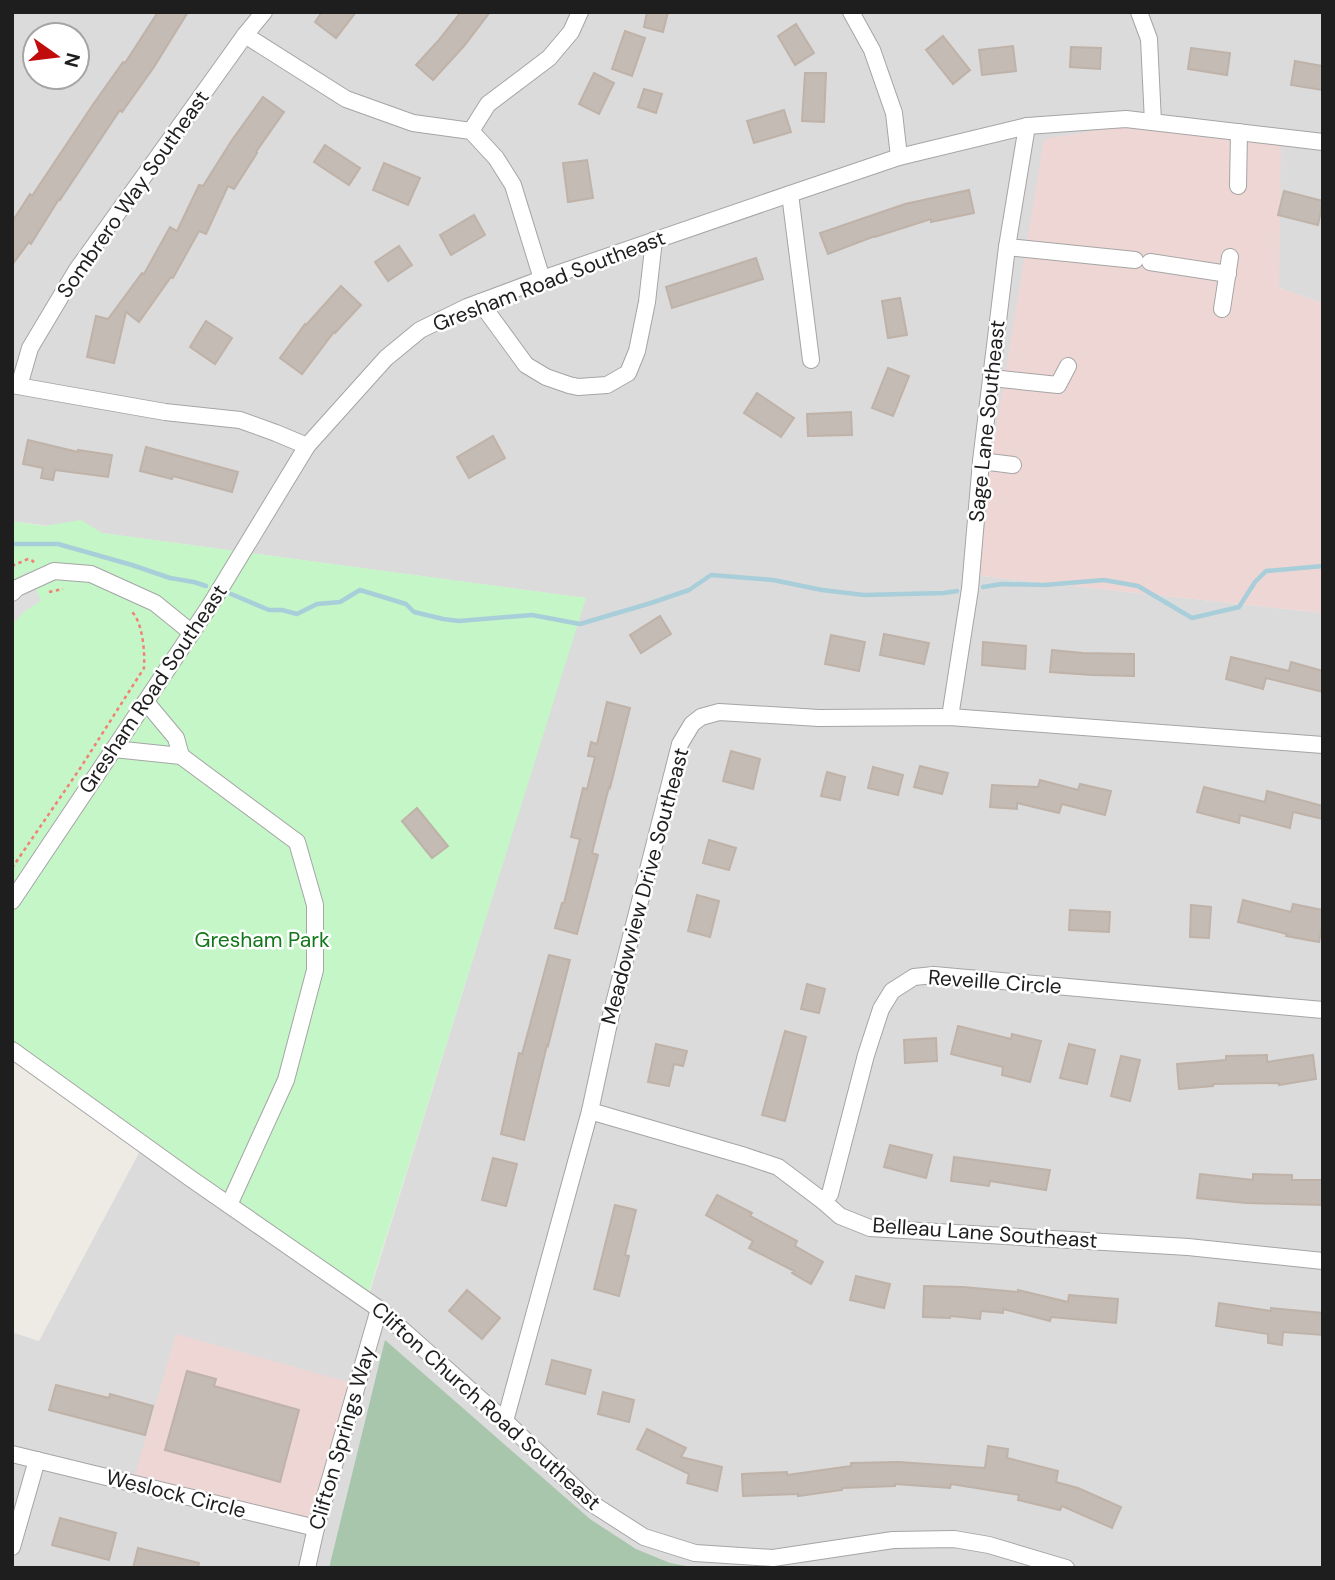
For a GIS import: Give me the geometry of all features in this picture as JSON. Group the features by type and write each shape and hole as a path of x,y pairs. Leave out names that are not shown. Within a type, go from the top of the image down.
{"street":[{"name":"Sombrero Way Southeast","path":"16,386 30,348 76,271 264,12"},
{"path":"471,131 488,104 549,58 571,32 580,12"},
{"path":"851,12 872,50 894,113 899,157"},
{"path":"1139,12 1149,39 1153,122"},
{"path":"245,35 346,99 413,123 471,131 496,158 513,185 542,279"},
{"name":"Gresham Road Southeast","path":"12,901 211,604 307,446 386,358 420,330 480,302 542,279 899,157 1027,127 1126,119 1323,142"},
{"name":"Sage Lane Southeast","path":"950,717 970,589 981,461 1007,247 1027,127"},
{"path":"1238,186 1239,132"},
{"path":"790,194 811,360"},
{"path":"480,302 526,365 546,377 569,385 607,385 628,373 637,351 647,302 654,240"},
{"path":"1007,247 1143,261 1229,265 1222,309"},
{"path":"991,378 1058,385 1068,366"},
{"path":"16,386 165,412 240,420 307,446"},
{"path":"981,461 1013,466"},
{"path":"12,593 54,571 91,574 155,603 192,633"},
{"path":"146,702 176,738 181,756"},
{"name":"Meadowview Drive Southeast","path":"505,1421 590,1111 609,1023 676,757 692,724 701,717 719,712 819,718 950,717 1323,745"},
{"path":"114,749 181,756 297,842 315,905 315,970 286,1080 229,1205"},
{"name":"Reveille Circle","path":"823,1201 830,1194 866,1055 881,1009 892,991 914,977 934,975 1323,1010"},
{"name":"Clifton Church Road Southeast","path":"15,1058 379,1309 505,1421 591,1503 644,1537 695,1553 773,1558 893,1540 954,1539 989,1545 1066,1568"},
{"name":"Belleau Lane Southeast","path":"590,1111 778,1167 840,1216 870,1228 1188,1247 1323,1261"},
{"name":"Clifton Springs Way","path":"307,1568 379,1309"},
{"name":"Weslock Circle","path":"12,1454 316,1528"},
{"path":"12,1547 37,1460"},
{"path":"790,1568 806,1553"}],"path":[{"path":"12,566 28,559 33,561"},
{"path":"44,593 71,589"},
{"path":"12,868 144,668 145,652 139,627 135,614 126,607"}],"shaded area":[{"path":"12,12 1323,12 1323,303 1279,288 973,575 1323,613 1323,1568 12,1568 12,1332 39,1341 141,1149 366,1304 585,598 12,521"},
{"path":"1129,125 1281,135 1279,288 1323,303 1323,613 972,575 1044,139"},
{"path":"28,571 41,601 25,611 12,625 12,582"},
{"path":"176,1334 359,1385 320,1531 131,1489"}],"green space":[{"name":"Gresham Park","path":"81,520 102,533 586,598 365,1304 12,1056 12,521 45,526"},
{"path":"385,1340 590,1519 636,1549 670,1563 697,1568 329,1568"}],"building":[{"path":"158,12 188,12 154,67 122,112 120,110 31,244 29,242 12,265 12,222"},
{"path":"322,12 356,12 336,38 315,22"},
{"path":"461,12 490,12 433,80 416,65"},
{"path":"647,12 668,12 663,32 644,27"},
{"path":"796,24 814,53 795,65 778,36"},
{"path":"625,31 645,38 632,76 612,69"},
{"path":"943,36 970,70 953,84 926,50"},
{"path":"1013,46 1016,71 982,75 979,50"},
{"path":"1071,47 1101,48 1100,69 1070,67"},
{"path":"1191,48 1230,53 1227,75 1188,69"},
{"path":"1295,61 1323,66 1323,90 1291,85"},
{"path":"594,73 614,83 599,114 579,104"},
{"path":"805,73 826,73 824,122 802,121"},
{"path":"644,89 662,94 656,113 638,107"},
{"path":"263,97 284,112 234,189 228,186 206,234 199,231 173,278 171,277 139,322 126,312 114,363 87,357 96,316 108,319 142,273 144,274 170,227 177,231 199,185 203,186"},
{"path":"784,110 791,132 754,143 747,121"},
{"path":"325,145 360,168 349,185 314,162"},
{"path":"587,160 593,198 568,202 563,163"},
{"path":"384,163 420,178 408,205 373,190"},
{"path":"969,190 974,213 931,222 931,219 828,254 820,233 905,204"},
{"path":"1284,191 1323,201 1318,225 1278,215"},
{"path":"474,215 485,235 451,255 440,235"},
{"path":"399,246 412,265 388,281 375,262"},
{"path":"756,258 763,279 672,308 666,287"},
{"path":"341,286 361,305 334,332 302,374 280,358 305,324"},
{"path":"900,298 907,335 888,338 882,301"},
{"path":"206,321 232,338 215,364 190,347"},
{"path":"888,368 909,376 893,416 872,408"},
{"path":"757,393 794,418 781,437 744,413"},
{"path":"851,412 852,435 808,436 807,414"},
{"path":"493,436 505,458 469,478 457,457"},
{"path":"28,440 78,452 112,455 108,477 55,470 53,480 41,478 43,468 23,464"},
{"path":"146,447 238,472 232,492 173,476 172,479 140,471"},
{"path":"660,616 671,634 641,653 630,635"},
{"path":"884,634 929,643 924,664 880,655"},
{"path":"831,635 865,642 859,671 825,664"},
{"path":"983,642 1026,646 1025,669 982,665"},
{"path":"1052,650 1134,654 1134,676 1050,672"},
{"path":"1231,657 1289,671 1291,662 1323,671 1323,692 1266,678 1263,689 1226,679"},
{"path":"607,702 630,708 592,853 598,855 577,934 555,928 580,839 571,837 583,788 587,789 595,757 588,756 591,742 597,744"},
{"path":"731,751 760,759 753,789 723,781"},
{"path":"920,766 948,773 942,794 914,787"},
{"path":"873,767 903,775 898,795 868,788"},
{"path":"827,772 845,777 840,800 821,796"},
{"path":"1040,780 1078,790 1080,784 1111,791 1105,815 1062,804 1059,813 1017,803 1017,809 990,807 992,785 1038,787"},
{"path":"1204,787 1265,802 1267,791 1323,806 1323,819 1293,812 1290,828 1240,815 1239,823 1197,812"},
{"path":"417,808 448,846 432,858 402,821"},
{"path":"709,840 736,848 729,870 703,863"},
{"path":"697,895 719,901 710,937 688,931"},
{"path":"1243,900 1291,912 1293,904 1323,910 1319,942 1238,922"},
{"path":"1191,905 1211,907 1209,938 1190,937"},
{"path":"1070,910 1110,912 1109,932 1069,930"},
{"path":"549,955 570,960 524,1140 501,1134 519,1053 522,1054"},
{"path":"807,984 825,989 819,1013 801,1009"},
{"path":"958,1026 1011,1039 1012,1034 1041,1041 1030,1082 1002,1075 1003,1067 951,1054"},
{"path":"785,1031 806,1037 785,1121 762,1115"},
{"path":"936,1038 937,1061 905,1063 904,1040"},
{"path":"656,1044 687,1051 683,1066 674,1064 669,1086 648,1082"},
{"path":"1069,1044 1095,1050 1087,1084 1060,1078"},
{"path":"1267,1055 1267,1062 1313,1055 1316,1079 1279,1085 1213,1084 1179,1089 1177,1064 1226,1060 1226,1056"},
{"path":"1121,1056 1140,1060 1130,1101 1111,1096"},
{"path":"890,1145 932,1155 926,1178 884,1167"},
{"path":"954,1157 1050,1170 1046,1190 990,1181 989,1186 951,1181"},
{"path":"493,1158 517,1164 506,1206 482,1200"},
{"path":"1200,1174 1253,1180 1253,1174 1292,1175 1292,1180 1323,1180 1323,1205 1246,1203 1197,1198"},
{"path":"717,1195 797,1241 795,1246 823,1262 811,1284 792,1273 794,1271 749,1248 753,1241 706,1215"},
{"path":"615,1205 636,1210 619,1296 594,1289"},
{"path":"856,1276 890,1284 884,1308 850,1300"},
{"path":"924,1286 1018,1290 1068,1302 1069,1295 1118,1299 1116,1323 1051,1317 1050,1321 1003,1309 1003,1313 981,1311 980,1319 923,1317"},
{"path":"467,1290 500,1318 482,1339 449,1311"},
{"path":"1219,1303 1271,1311 1271,1308 1323,1313 1323,1335 1283,1332 1282,1345 1268,1343 1268,1334 1216,1326"},
{"path":"552,1360 591,1370 585,1394 546,1384"},
{"path":"187,1371 216,1379 214,1386 299,1410 280,1482 165,1450"},
{"path":"56,1385 109,1398 110,1394 153,1406 145,1435 49,1410"},
{"path":"603,1392 634,1400 629,1422 598,1414"},
{"path":"647,1429 686,1448 681,1457 722,1467 717,1491 687,1483 689,1474 637,1449"},
{"path":"988,1446 1008,1449 1007,1458 1058,1471 1056,1482 1078,1488 1121,1507 1112,1528 1062,1506 1060,1510 1018,1500 1019,1495 951,1484 950,1488 895,1484 842,1488 798,1496 743,1496 742,1474 787,1472 787,1475 851,1466 851,1463 899,1462 985,1468"},
{"path":"60,1518 116,1533 109,1560 52,1545"},
{"path":"138,1548 199,1563 198,1568 133,1568"}],"waterway":[{"path":"12,544 58,544 170,578 206,586"},
{"path":"983,587 1104,580 1138,586 1192,618 1239,607 1255,582 1266,571 1323,566"},
{"path":"231,594 269,610 297,614 317,604 340,602 360,590 406,604 414,612 443,619 459,621 532,615 580,624 689,590 711,575 773,580 864,595 957,591"}]}
